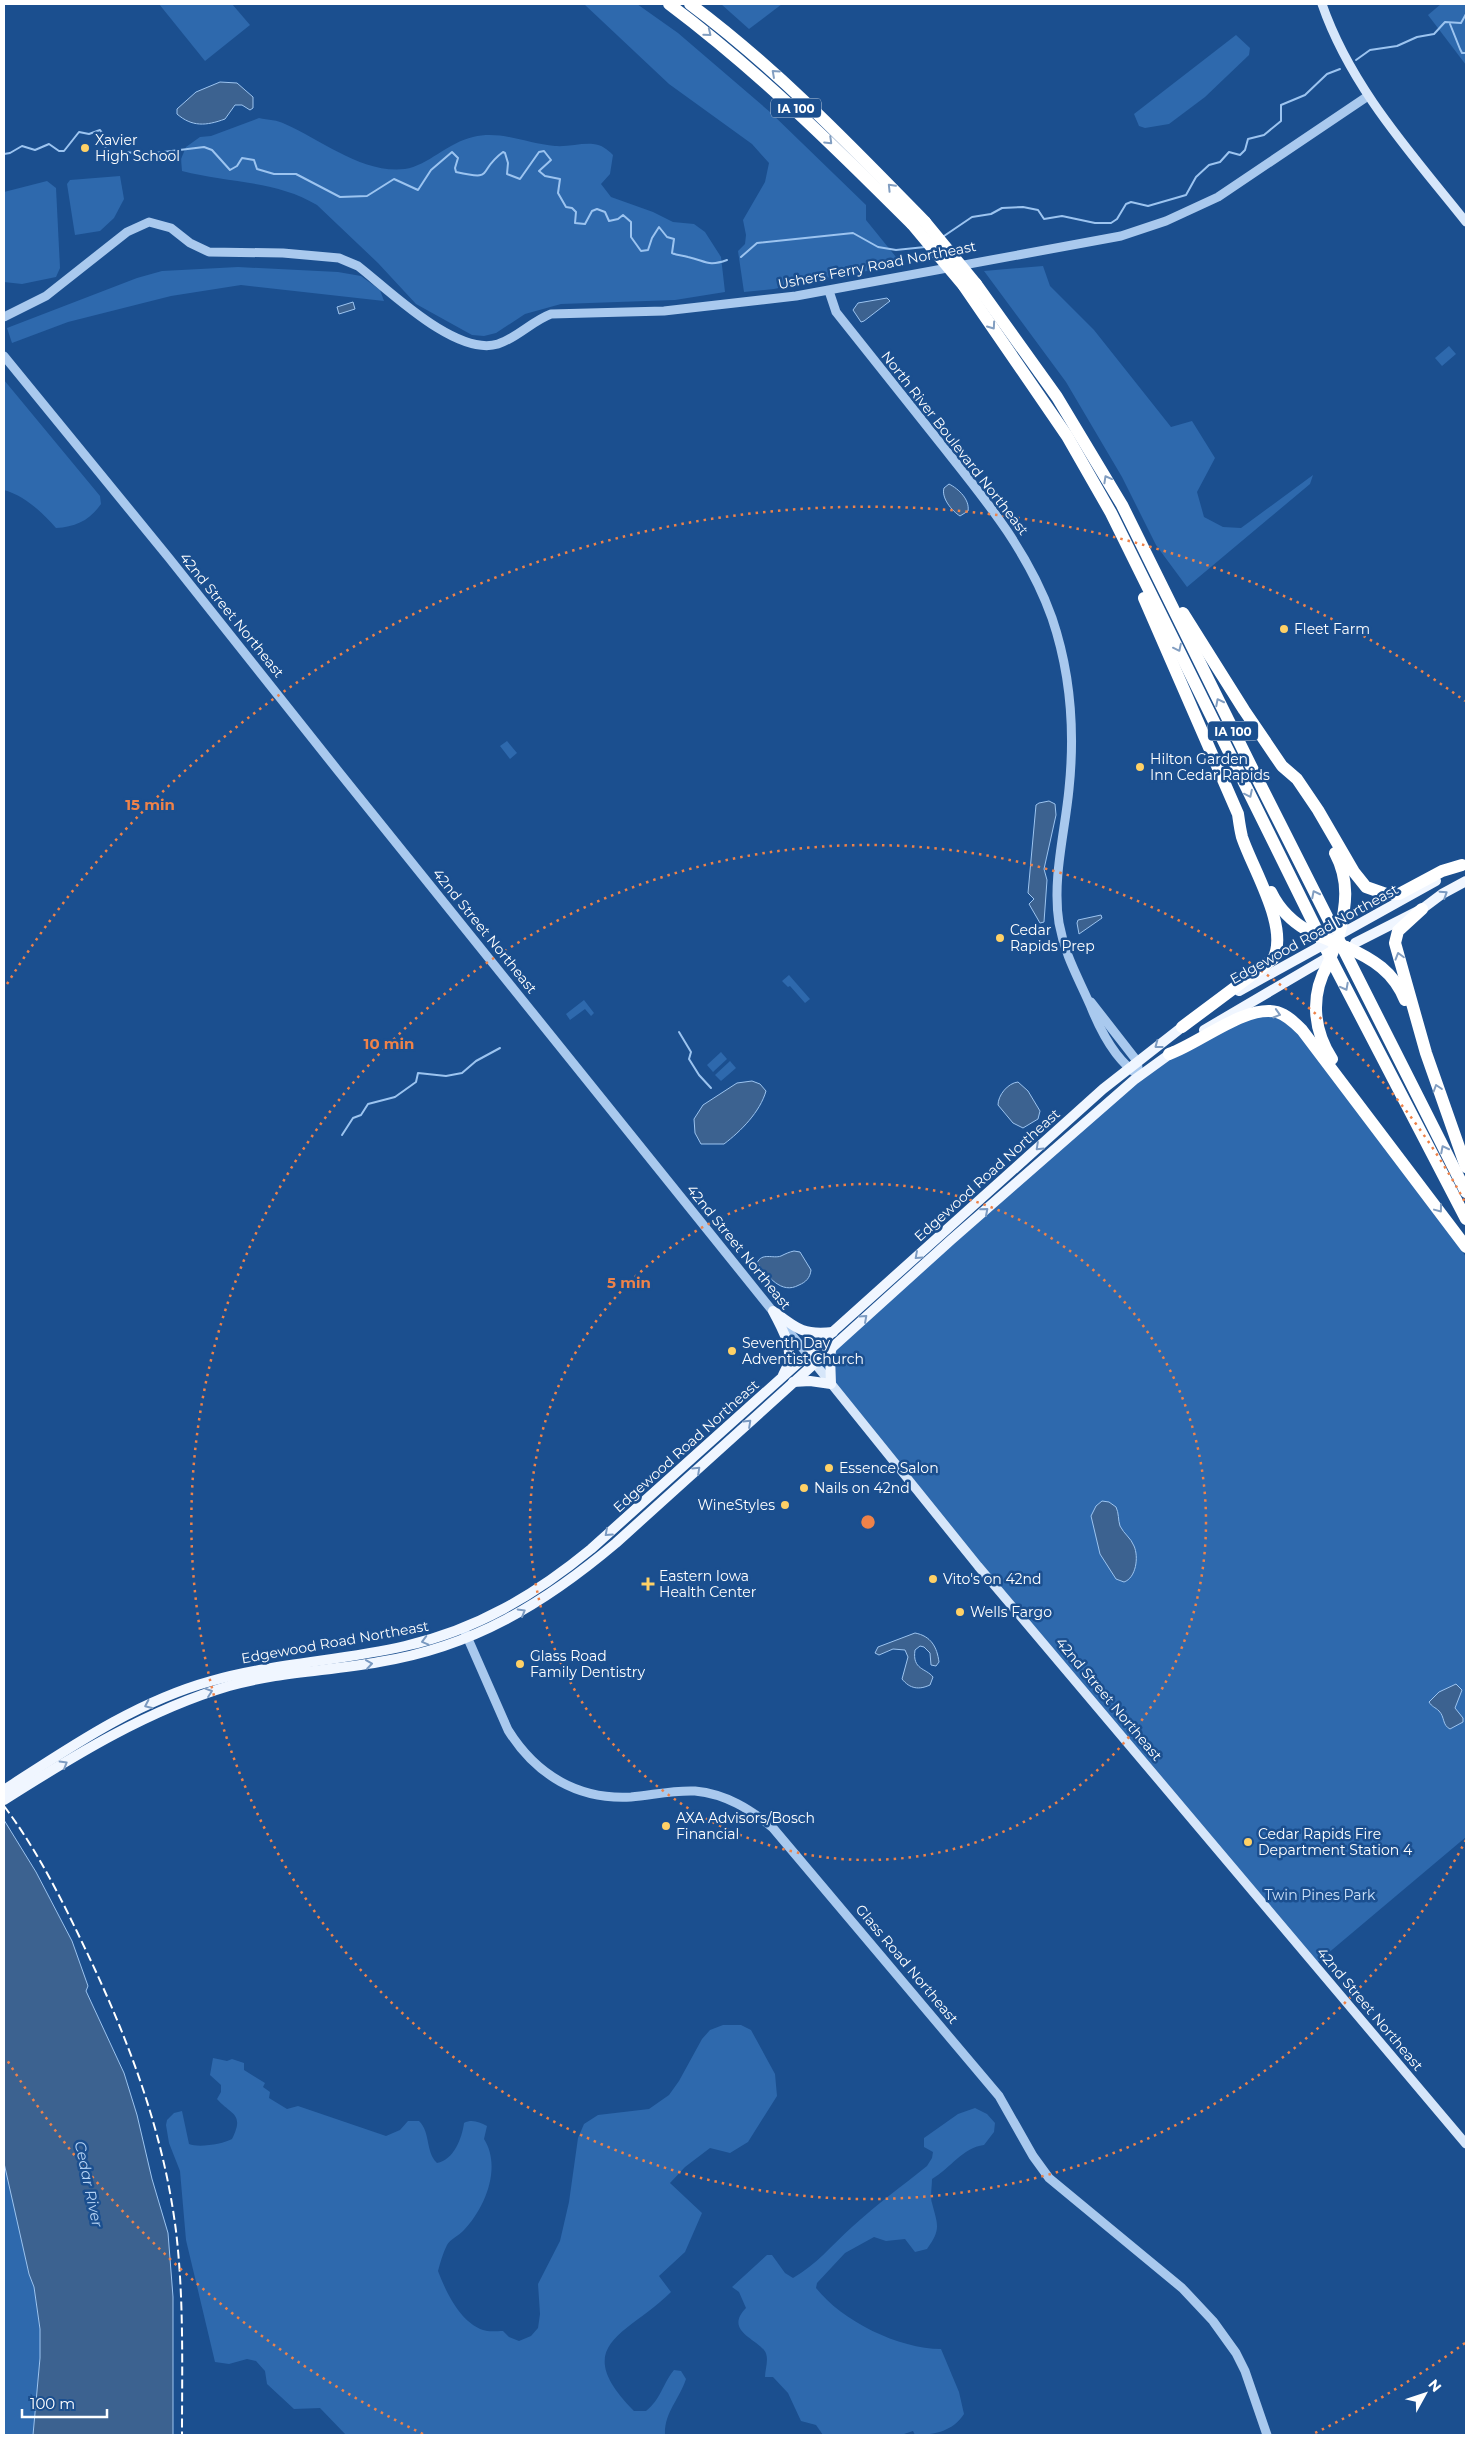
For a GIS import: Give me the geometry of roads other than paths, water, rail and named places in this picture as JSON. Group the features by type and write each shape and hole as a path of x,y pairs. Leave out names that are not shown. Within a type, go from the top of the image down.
{"highway":[{"name":"IA 100","path":"669,4 734,55 800,112 919,223"},
{"name":"IA 100","path":"690,4 770,68 815,109 919,223 1057,397 1122,506 1466,1192"},
{"name":"IA 100","path":"970,285 1087,471 1133,556 1331,959 1466,1219"},
{"path":"1087,471 1119,538 1274,900 1286,916 1298,926 1338,947 1381,966 1396,982 1426,1053 1466,1167"},
{"path":"1122,506 1219,673 1282,766 1340,862 1347,890 1344,912 1338,947 1320,979 1316,1002 1317,1027 1322,1040 1341,1072 1399,1156"},
{"path":"1282,766 1296,779 1318,810 1354,872 1366,887 1386,894 1399,894 1442,872 1464,864"},
{"path":"1182,1027 1273,959 1276,953 1277,936 1274,919 1242,837 1238,814"},
{"path":"1422,909 1398,931 1395,942 1426,1053"},
{"path":"1169,1054 1189,1047 1239,1017 1254,1012 1279,1012 1292,1020 1302,1030 1399,1156 1466,1247"}],"main road":[{"path":"1322,4 1338,42 1368,96 1466,222"},
{"name":"Edgewood Road Northeast","path":"20,1785 129,1726 189,1699 240,1683 406,1658 466,1633 514,1617 566,1584 683,1483 792,1382 834,1332 1133,1072 1169,1054 1338,947 1464,864"},
{"name":"Edgewood Road Northeast","path":"20,1785 110,1724 184,1689 252,1670 404,1646 466,1633 510,1607 563,1572 780,1380 832,1346 1039,1164 1133,1072 1136,1061 1182,1027 1236,992 1422,909 1442,894 1466,881"},
{"path":"773,1311 795,1328 805,1332 813,1334 834,1332"},
{"path":"773,1311 789,1343 789,1363 780,1380"},
{"path":"792,1382 810,1381 831,1384 830,1356 832,1346"},
{"name":"42nd Street Northeast","path":"811,1359 978,1566 1466,2144"},
{"path":"306,1672 309,1667 330,1658"},
{"path":"4,1790 20,1785"},
{"path":"4,1800 20,1785"}],"street":[{"name":"Ushers Ferry Road Northeast","path":"4,318 46,296 127,232 149,222 171,228 190,244 209,252 283,252 348,261 358,266 423,318 450,334 485,346 507,340 535,320 551,314 664,310 829,291 984,259 1099,240 1147,228 1218,197 1368,96"},
{"name":"North River Boulevard Northeast","path":"829,291 836,312 1000,521 1022,554 1051,616 1064,665 1072,728 1069,789 1058,882 1059,921 1065,950 1073,972 1097,1022 1133,1072"},
{"name":"42nd Street Northeast","path":"4,356 169,558 338,772 811,1359"},
{"name":"North River Boulevard Northeast","path":"1087,998 1106,1019 1136,1061"},
{"name":"Glass Road Northeast","path":"466,1633 508,1730 531,1759 560,1781 589,1795 606,1797 634,1797 664,1791 709,1793 746,1808 773,1828 999,2096 1033,2156 1049,2178 1182,2288 1213,2321 1241,2362 1267,2435"}],"water":[{"path":"220,82 237,83 253,97 253,108 250,110 242,105 235,105 225,119 205,124 188,121 177,114 177,109 196,92"},
{"path":"887,298 890,301 864,321 861,322 853,310 858,303"},
{"path":"353,302 355,309 339,314 337,307"},
{"path":"949,484 966,499 968,511 960,516 951,508 944,496 944,488"},
{"path":"1049,801 1055,804 1056,815 1044,869 1047,880 1044,922 1040,923 1029,904 1034,899 1028,893 1036,805"},
{"path":"1101,915 1102,918 1079,934 1078,920"},
{"path":"752,1081 760,1084 766,1091 755,1114 724,1144 701,1144 695,1133 694,1119 703,1105 737,1083"},
{"path":"1018,1082 1028,1091 1040,1111 1038,1119 1023,1128 1013,1123 998,1105 1004,1090"},
{"path":"794,1251 800,1252 811,1270 806,1281 792,1287 786,1288 775,1283 757,1263 762,1258 778,1257"},
{"path":"1102,1501 1109,1502 1116,1507 1120,1526 1134,1546 1136,1561 1134,1572 1124,1582 1116,1579 1100,1554 1091,1516 1096,1506"},
{"path":"915,1633 921,1634 932,1643 937,1652 939,1662 936,1666 931,1665 930,1653 924,1647 920,1646 915,1650 916,1661 920,1668 933,1677 930,1685 922,1688 911,1687 902,1679 908,1657 905,1650 893,1649 879,1655 875,1653 878,1647"},
{"path":"1456,1684 1462,1690 1455,1708 1463,1718 1463,1722 1450,1729 1447,1727 1441,1713 1429,1702 1439,1692"},
{"name":"Cedar River","path":"4,1820 36,1872 72,1941 88,1986 86,1991 124,2073 137,2115 152,2179 168,2233 173,2297 173,2435 33,2435 40,2358 40,2329 34,2287 29,2274 4,2163"}],"waterway":[{"path":"1356,60 1370,50 1397,46 1417,37 1434,34 1445,22 1461,23 1466,14"},
{"path":"1450,24 1462,53 1466,53"},
{"path":"944,236 972,217 991,214 1002,208 1023,207 1038,210 1044,219 1062,216 1095,223 1111,223 1117,219 1126,204 1131,202 1148,206 1186,195 1196,177 1209,165 1220,162 1229,152 1240,155 1245,150 1248,139 1264,135 1281,121 1281,105 1305,95 1327,74 1340,69"},
{"path":"4,154 10,153 22,146 35,150 49,144 59,151 64,151 79,132 89,134 100,130 106,138 105,155 114,161 124,152 147,154 204,147 212,150 230,170 237,166 242,158 254,160 257,169 274,174 296,174 340,197 367,196 394,179 418,190 431,170 452,152 458,158 455,168 456,172 468,175 481,175 503,152 508,163 507,174 520,179 539,152 544,151 551,160 539,171 545,176 560,179 558,193 566,207 572,208 576,212 575,223 585,224 592,211 597,209 605,212 609,221 618,219 623,215 631,222 631,237 641,251 648,250 652,238 659,227 667,237 674,239 672,253 676,255 686,256 707,263 727,260"},
{"path":"741,257 757,243 853,233 878,247 896,250 925,247"},
{"path":"679,1032 691,1052 689,1059 699,1075 711,1088"},
{"path":"342,1135 353,1118 361,1115 368,1104 395,1097 416,1082 418,1073 446,1076 462,1073 476,1061 500,1048"}],"railway":[{"path":"4,1806 46,1871 81,1940 113,2010 152,2118 170,2193 179,2256 182,2333 182,2435"}],"place":[{"name":"Xavier High School","path":"85,148"},
{"name":"Fleet Farm","path":"1284,629"},
{"name":"Hilton Garden Inn Cedar Rapids","path":"1140,767"},
{"name":"Cedar Rapids Prep","path":"1000,938"},
{"name":"Seventh Day Adventist Church","path":"732,1351"},
{"name":"Essence Salon","path":"829,1468"},
{"name":"Nails on 42nd","path":"804,1488"},
{"name":"WineStyles","path":"785,1505"},
{"name":"Vito's on 42nd","path":"933,1579"},
{"name":"Eastern Iowa Health Center","path":"648,1584"},
{"name":"Wells Fargo","path":"960,1612"},
{"name":"Glass Road Family Dentistry","path":"520,1664"},
{"name":"AXA Advisors/Bosch Financial","path":"666,1826"},
{"name":"Cedar Rapids Fire Department Station 4","path":"1248,1842"}],"park label":[{"name":"Twin Pines Park","path":"1320,1895"}]}
